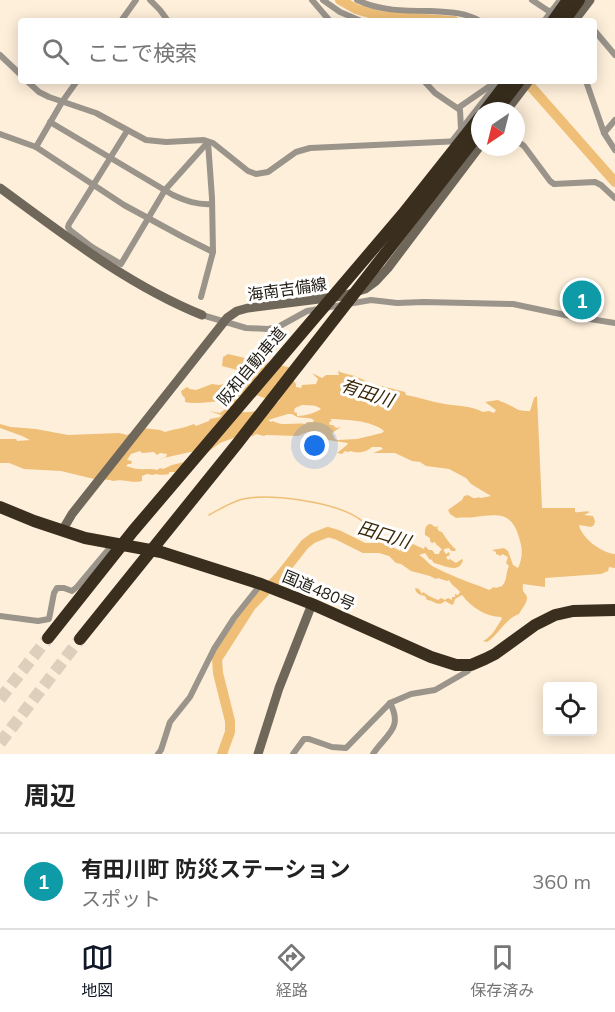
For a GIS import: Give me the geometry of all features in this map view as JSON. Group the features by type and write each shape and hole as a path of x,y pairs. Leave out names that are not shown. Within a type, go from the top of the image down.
{"highway":[{"path":"552,16 568,0"},
{"path":"568,18 579,0"},
{"path":"492,102 506,84"},
{"path":"505,102 520,86"},
{"name":"阪和自動車道","path":"50,635 134,531 403,214 471,128"},
{"path":"83,635 237,444 471,144"},
{"name":"国道480号","path":"0,507 85,538 161,552 267,586 312,603 431,657 456,665 471,665"},
{"path":"471,665 495,654 535,625 555,615 573,611 615,610"}],"main road":[{"path":"579,18 590,0"},
{"path":"511,102 520,86"},
{"name":"海南吉備線","path":"62,531 72,514 221,324 232,314 248,308 344,296 365,289 383,274 472,156"},
{"path":"0,188 124,275 156,294 202,315"},
{"path":"258,754 279,688 312,603"}],"street":[{"path":"123,18 136,0"},
{"path":"150,0 166,18"},
{"path":"312,0 327,18"},
{"path":"323,0 340,12 355,18"},
{"path":"357,0 383,9 458,13 475,18"},
{"path":"532,0 552,16 560,0"},
{"path":"597,34 615,55"},
{"path":"0,55 18,72"},
{"path":"30,84 39,92 96,113 146,140 200,140 213,143 248,171 260,174 268,172 291,154 310,148 471,140"},
{"path":"36,147 75,84"},
{"path":"427,84 435,93 460,110 461,130"},
{"path":"458,108 494,84"},
{"path":"452,141 496,84"},
{"path":"587,84 604,133 615,150"},
{"path":"604,133 615,120"},
{"path":"50,122 188,202 212,204"},
{"path":"127,131 68,227 90,250 121,264 165,190 208,142"},
{"path":"0,134 36,147 148,219 213,252"},
{"path":"201,297 213,252 208,142"},
{"path":"525,147 550,181 554,183 594,182 601,185 615,198"},
{"path":"202,315 221,324 268,329 278,327 307,311 371,300 398,303 513,304 615,323"},
{"path":"0,616 38,621 49,619 57,588 72,591 113,544"},
{"path":"158,754 170,722 190,697 214,649 234,618 267,586"},
{"path":"292,754 304,739 332,747 346,748 390,703 411,694 435,690 468,671 471,665"},
{"path":"373,754 394,729 395,716 390,703"}],"water":[{"name":"有田川","path":"228,354 245,358 241,369 243,374 249,374 255,361 292,368 296,387 316,384 318,379 312,373 322,378 326,375 339,375 338,371 370,383 405,392 406,395 469,407 483,412 494,413 496,410 485,402 498,400 519,410 530,411 534,398 537,396 542,508 575,508 575,512 590,512 584,515 593,516 594,525 591,527 579,525 581,530 598,548 615,554 615,568 609,567 608,571 601,574 545,578 545,587 523,584 523,591 527,597 524,606 519,614 510,619 487,642 483,641 494,631 501,617 479,610 462,595 455,599 452,605 445,601 438,604 427,600 425,596 417,593 415,588 419,589 422,594 423,592 438,600 448,598 452,600 455,594 458,595 460,592 449,580 436,579 411,571 379,551 375,553 368,551 374,543 378,542 400,551 413,544 424,549 425,546 435,554 439,554 442,550 425,535 425,529 431,524 435,527 439,526 437,528 439,531 456,549 451,551 449,548 444,549 446,554 449,552 450,555 446,557 456,563 462,559 461,564 455,568 447,567 434,563 425,553 419,555 434,567 489,590 502,586 509,566 506,563 508,557 496,554 492,550 504,548 508,551 513,565 518,568 522,551 514,525 504,517 492,515 456,518 450,514 448,510 464,496 481,498 491,496 449,469 426,466 395,453 373,453 383,449 381,447 372,447 362,452 337,453 348,443 325,438 315,440 301,436 309,435 308,432 298,436 256,434 236,437 220,443 181,472 169,472 164,475 147,474 142,476 142,481 138,482 94,479 61,471 24,469 9,463 0,463 0,439 30,440 0,428 0,424 68,435 119,433 127,435 143,428 165,432 194,424 196,426 220,417 221,415 209,411 220,413 228,407 225,401 185,402 181,391 187,387 196,390 212,384 238,381 240,378 238,374 242,373 241,371 222,366 223,357","holes":["256,395 280,400 261,410 239,412 235,405 238,397","302,405 321,409 297,416 294,412 295,408","288,414 314,420 305,424 285,424 268,420","330,419 358,421 379,427 384,431 357,439 337,440 332,433 341,427 336,428 329,422 332,421","140,451 142,453 154,452 157,455 167,454 166,457 159,459 195,451 184,462 157,470 126,466 132,461 127,460 131,454"]}],"waterway":[{"path":"340,0 356,9 380,16 410,18"},
{"path":"529,84 615,182"},
{"path":"209,515 230,504 255,497 302,500 347,512 367,525 379,542"},
{"name":"田口川","path":"222,754 230,732 230,721 218,673 217,659 251,606 279,577 305,544 313,538 328,532 364,548 383,548"}],"tunnel":[{"path":"0,699 48,638"},
{"path":"0,743 80,639"}],"place":[{"name":"有田川町 防災ステーション","path":"582,300"}]}
